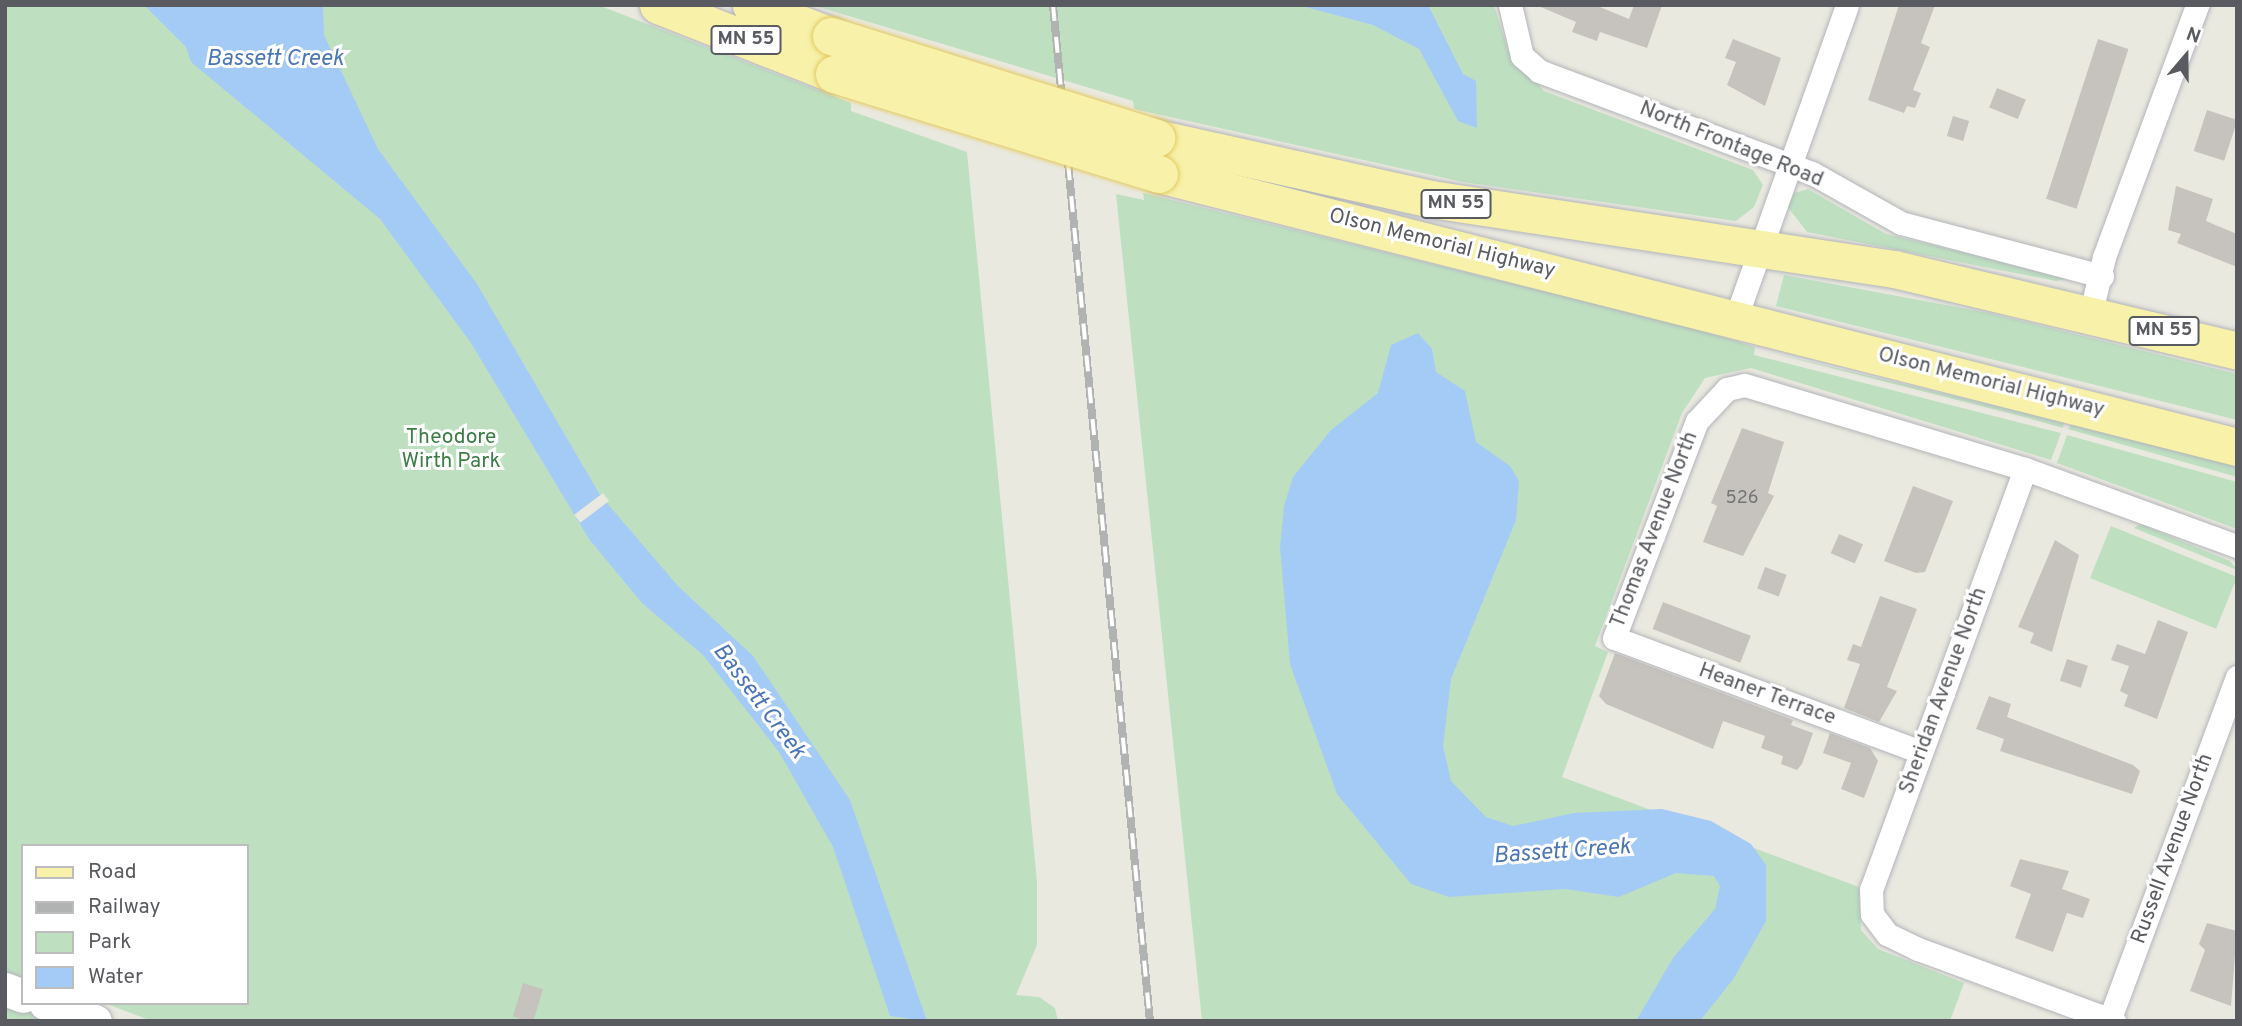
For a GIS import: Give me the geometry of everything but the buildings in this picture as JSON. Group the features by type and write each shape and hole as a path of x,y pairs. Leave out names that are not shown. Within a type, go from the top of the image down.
{"main road":[{"name":"Olson Memorial Highway","path":"658,5 834,74 1158,156 1735,320 2237,447"},
{"name":"Olson Memorial Highway","path":"751,5 1158,156 1760,247 2091,312 2237,351"}],"street":[{"path":"1735,320 1847,5"},
{"path":"2091,312 2197,5"},
{"name":"North Frontage Road","path":"1510,11 1522,56 1539,71 1788,165 1901,223 2102,276"},
{"name":"Thomas Avenue North","path":"1614,638 1697,421 1710,400 1745,385 2025,469"},
{"path":"2025,469 2237,546"},
{"name":"Sheridan Avenue North","path":"2025,469 1871,889 1872,914 1887,934 1918,949 2111,1020"},
{"name":"Heaner Terrace","path":"1614,638 1921,752"},
{"name":"Russell Avenue North","path":"2111,1020 2237,677"},
{"path":"50,1005 87,1019"}],"green space":[{"name":"Theodore Wirth Park","path":"5,5 598,5 851,103 851,111 967,152 1037,882 1037,945 1016,995 1039,997 1055,1008 1058,1021 152,1021 109,1005 248,1005 248,844 21,844 21,1005 28,1005 69,1021 5,1021"},
{"path":"812,5 1494,5 1508,50 1544,91 1753,170 1763,185 1754,207 1736,221 1463,182 1134,109 1133,101"},
{"path":"1808,189 1886,234 2070,278 2056,281 1807,232 1787,206 1794,193"},
{"path":"1143,193 1687,326 1755,347 1754,355 2061,433 2051,460 1751,368 1705,378 1682,413 1595,646 1608,652 1562,777 1859,887 1861,930 1878,949 1964,983 1950,1021 1202,1021 1116,194 1144,200"},
{"path":"1784,275 1989,313 2237,374 2237,420 1776,306"},
{"path":"1760,350 2064,422 2063,428 2028,418"},
{"path":"2072,424 2237,466 2237,477 2068,429"},
{"path":"2067,435 2237,482 2237,529 2057,463"},
{"path":"2140,524 2230,561 2237,570 2134,528"},
{"path":"2111,526 2237,577 2216,629 2090,578"}],"water":[{"name":"Bassett Creek","path":"144,5 323,5 324,35 378,149 477,284 600,495 678,586 753,656 850,800 927,1021 890,1016 833,847 779,752 703,655 642,603 589,539 471,343 380,219 191,62 186,47"},
{"path":"1298,5 1428,5 1463,74 1476,81 1477,128 1458,121 1419,49 1373,25"},
{"path":"1418,333 1432,349 1436,372 1465,391 1476,442 1510,466 1519,481 1516,520 1451,679 1443,746 1451,781 1486,817 1513,826 1574,813 1662,809 1711,821 1751,844 1766,865 1766,921 1734,978 1700,1021 1636,1021 1673,958 1715,909 1720,886 1714,876 1676,873 1619,897 1565,889 1449,897 1411,884 1337,794 1290,664 1280,547 1284,506 1293,477 1331,430 1378,393 1391,345"}],"pier":[{"path":"603,493 609,501 580,523 574,515"}],"railway":[{"path":"1053,5 1150,1021"}]}
